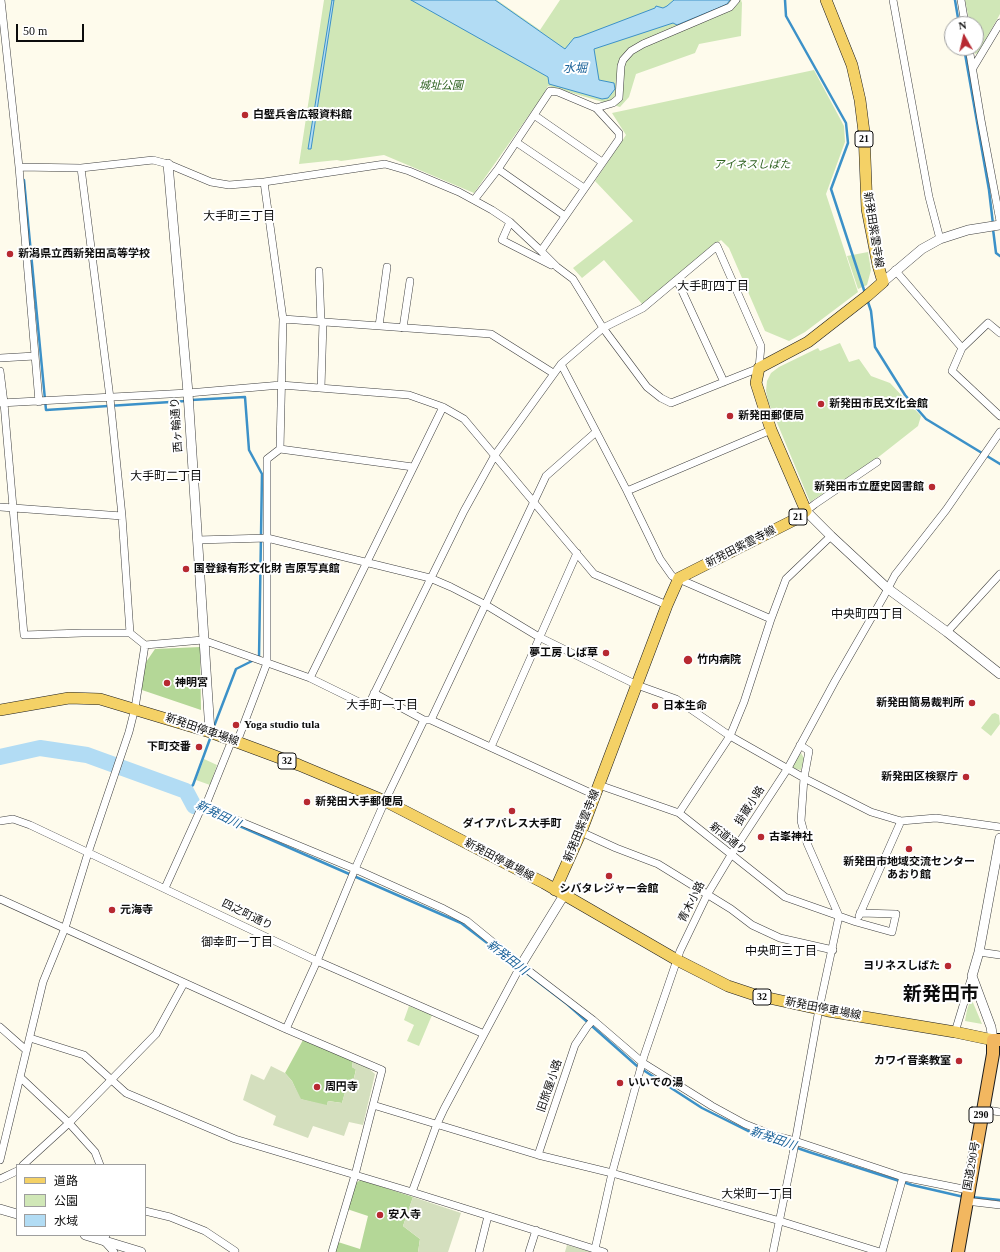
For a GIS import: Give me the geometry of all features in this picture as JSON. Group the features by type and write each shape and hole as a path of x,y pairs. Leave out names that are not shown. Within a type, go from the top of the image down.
{"highway":[{"name":"国道290号","path":"958,1252 982,1109 996,1040"}],"main road":[{"name":"新発田紫雲寺線","path":"759,368 808,342 867,296 882,282 867,209 864,132 860,100 852,66 826,0"},
{"name":"21","path":"759,368 756,383 771,430 806,511"},
{"name":"新発田紫雲寺線","path":"560,892 581,832 667,605 679,578 796,519 806,511"},
{"name":"新発田停車場線","path":"0,710 70,698 100,699 135,708 210,732 299,765 385,801 560,892 677,960 728,986 755,995 819,1009 996,1040"}],"street":[{"path":"1,0 19,167 39,402"},
{"path":"596,108 613,103 618,98 621,66 623,60 631,51 668,33 730,7 736,0"},
{"path":"893,0 928,197 940,239"},
{"path":"961,0 964,16"},
{"path":"973,68 1000,23"},
{"path":"971,56 981,120 1000,221"},
{"path":"0,78 9,80"},
{"path":"474,200 498,169 550,91 558,92 596,108 619,133 620,139 602,162 541,251"},
{"path":"534,115 602,162"},
{"path":"516,142 584,188"},
{"path":"0,371 24,635 130,633 145,646 204,640 310,678 359,702 370,702 430,578 464,511 495,455 561,364 603,328 643,308 717,246 761,346 759,368 671,402 661,398 647,387 603,328 573,280 557,267 510,222 492,210 459,192 409,171 385,164 264,182 229,185 211,182 168,164 153,160 81,168 19,167"},
{"name":"西ヶ輪通り","path":"168,164 188,393 210,732"},
{"path":"81,168 110,398 122,516 130,633"},
{"path":"498,169 565,216"},
{"path":"264,182 283,320 280,449"},
{"path":"510,222 502,240 557,267"},
{"path":"882,282 922,249 940,239 968,230 1000,225"},
{"path":"379,326 387,266"},
{"path":"895,270 962,348"},
{"path":"319,271 322,322 321,388"},
{"path":"676,280 724,382"},
{"path":"403,328 410,281"},
{"path":"283,320 491,334 553,373"},
{"path":"1000,333 988,323 962,348 952,371 1000,416"},
{"path":"0,358 35,356"},
{"path":"561,364 627,491 660,559 672,576 771,620"},
{"path":"2,403 188,393 281,385 409,395 443,407 464,419 594,574 667,605"},
{"path":"310,678 366,561 443,407"},
{"path":"627,491 771,430"},
{"path":"286,1029 317,961 351,877 385,801 486,605 546,476 596,432"},
{"name":"掛蔵小路","path":"731,855 788,768 835,680 884,596 894,575 946,510 1000,432"},
{"path":"165,888 199,813 205,807 267,663 267,459 280,449 413,467"},
{"path":"877,462 806,511 830,536 887,588 948,632 1000,674"},
{"path":"0,506 122,516"},
{"path":"679,813 730,736 744,702 786,580 830,536"},
{"path":"197,540 267,538 366,561 430,578 486,605 539,637 637,685 676,699 730,736 804,778 871,812 901,822 936,818 1000,827"},
{"path":"491,747 577,553"},
{"path":"948,632 1000,574"},
{"path":"0,1160 42,982 65,928 119,758 129,732 135,708 145,646"},
{"path":"374,693 428,720 595,795"},
{"path":"773,1252 793,1154 819,1009 833,950 839,916 807,843 801,821 804,778 809,751 800,745"},
{"name":"新道通り","path":"599,785 679,813 785,897 856,922 892,932 896,914 860,913"},
{"path":"205,807 355,869 467,921 519,968 593,1020 643,1063 712,1106 745,1124 775,1136 795,1141 903,1177 1000,1205"},
{"name":"四之町通り","path":"0,822 13,819 30,825 317,961 484,1034"},
{"path":"856,922 901,822"},
{"path":"581,832 616,848 658,864 752,925 780,938 833,950"},
{"path":"955,1032 979,952 1000,838"},
{"name":"青木小路","path":"596,1249 612,1174 643,1063 680,951 707,895 731,855"},
{"path":"412,1192 437,1124 560,892"},
{"path":"0,899 286,1029 382,1070 355,1175 332,1252"},
{"path":"979,952 1000,955"},
{"path":"972,976 996,1040"},
{"path":"25,1164 112,1080 156,1034 184,983"},
{"name":"旧旅屋小路","path":"538,1155 576,1045 593,1020"},
{"path":"0,1027 26,1050"},
{"path":"30,1038 84,1055 126,1093 235,1139 604,1252"},
{"path":"20,1077 68,1123 95,1152 100,1164"},
{"path":"373,1105 538,1155 780,1221 881,1252 903,1177"},
{"path":"982,1109 1000,1112"},
{"path":"0,1179 16,1171"},
{"path":"0,1209 16,1214"},
{"path":"146,1211 170,1217 205,1231 237,1252"},
{"path":"478,1252 488,1216"},
{"path":"528,1252 536,1230"},
{"path":"92,1236 105,1238 141,1252"},
{"path":"105,1238 114,1252"}],"green space":[{"name":"城址公園","path":"324,0 497,0 540,30 560,0 741,0 741,36 699,44 695,53 636,74 629,97 620,107 548,86 474,193 384,155 341,161 337,160 299,164"},
{"path":"965,0 1000,0 1000,14 984,42 984,16 968,16"},
{"name":"アイネスしばた","path":"814,70 844,126 845,142 826,194 858,292 805,332 789,341 765,331 729,248 721,240 643,305 604,260 582,278 573,268 633,221 595,181 626,135 612,113"},
{"path":"868,252 871,270 867,285 858,289 847,256"},
{"path":"840,343 849,362 859,359 871,376 890,383 921,416 918,426 876,459 810,502 768,401 766,391 767,381 771,373 779,367 818,348 820,351"},
{"path":"200,647 201,710 139,689 144,665 155,649"},
{"path":"995,713 999,715 1000,724 991,736 981,728 992,714"},
{"path":"801,753 804,758 801,770 791,768"},
{"path":"204,759 217,765 210,785 196,780"},
{"path":"971,998 982,1024 965,1021"},
{"path":"409,1006 432,1015 419,1046 407,1041 414,1025 404,1020"},
{"path":"303,1040 353,1061 352,1067 356,1069 354,1078 351,1082 348,1082 342,1103 328,1101 327,1106 300,1099 292,1081 285,1073"},
{"path":"353,1061 366,1066 375,1074 363,1125 349,1122 344,1136 313,1126 308,1138 273,1125 276,1116 243,1100 251,1074 264,1080 271,1066 285,1073 292,1081 301,1099 327,1105 328,1101 342,1103 348,1081 351,1082 352,1078 354,1078 356,1070 352,1067"},
{"path":"361,1180 413,1197 403,1226 420,1239 418,1252 334,1252 338,1242 360,1249 368,1216 347,1209 355,1183"},
{"path":"413,1197 461,1213 448,1252 418,1252 420,1239 403,1226"},
{"path":"567,1245 592,1252 565,1252"}],"water":[{"path":"332,0 334,0 311,149 308,149"},
{"name":"水堀","path":"411,0 495,0 565,49 574,38 655,8 656,6 663,8 674,0 730,0 727,4 677,25 673,23 594,49 599,80 614,83 615,89 608,98 602,99 549,84 548,77"}],"waterway":[{"path":"785,0 786,16 846,123 848,143 831,189 865,293"},
{"path":"955,0 958,16"},
{"path":"965,56 989,190 993,224"},
{"path":"24,180 46,410 186,401"},
{"path":"993,229 996,253 1000,256"},
{"path":"867,299 871,311 875,347 905,395 926,419 1000,464"},
{"path":"191,400 245,397 249,450 262,474 259,658"},
{"path":"213,729 236,669 254,660"},
{"path":"186,791 193,785 211,736"},
{"name":"新発田川","path":"0,757 40,748 87,755 186,791 194,806"},
{"name":"新発田川","path":"194,806 461,923 567,1004 637,1066 702,1108 748,1131 809,1152 912,1185 964,1197"},
{"name":"新発田川","path":"971,1197 1000,1200"}],"place":[{"name":"白壁兵舎広報資料館","path":"245,115"},
{"name":"新潟県立西新発田高等学校","path":"10,254"},
{"name":"新発田市民文化会館","path":"821,404"},
{"name":"新発田郵便局","path":"730,416"},
{"name":"新発田市立歴史図書館","path":"932,487"},
{"name":"国登録有形文化財 吉原写真館","path":"186,569"},
{"name":"夢工房 しば草","path":"606,653"},
{"name":"竹内病院","path":"688,660"},
{"name":"神明宮","path":"167,683"},
{"name":"新発田簡易裁判所","path":"972,703"},
{"name":"日本生命","path":"655,706"},
{"name":"Yoga studio tula","path":"236,725"},
{"name":"下町交番","path":"199,747"},
{"name":"新発田区検察庁","path":"966,777"},
{"name":"新発田大手郵便局","path":"307,802"},
{"name":"ダイアパレス大手町","path":"512,811"},
{"name":"古峯神社","path":"761,837"},
{"name":"新発田市地域交流センター あおり館","path":"909,849"},
{"name":"シバタレジャー会館","path":"609,876"},
{"name":"元海寺","path":"112,910"},
{"name":"ヨリネスしばた","path":"948,966"},
{"name":"カワイ音楽教室","path":"959,1061"},
{"name":"いいでの湯","path":"620,1083"},
{"name":"周円寺","path":"317,1087"},
{"name":"安入寺","path":"380,1215"}],"district":[{"name":"大手町三丁目","path":"239,217"},
{"name":"大手町四丁目","path":"713,287"},
{"name":"大手町二丁目","path":"166,477"},
{"name":"中央町四丁目","path":"867,615"},
{"name":"大手町一丁目","path":"382,706"},
{"name":"御幸町一丁目","path":"237,943"},
{"name":"中央町三丁目","path":"781,952"},
{"name":"新発田市","path":"941,995"},
{"name":"大栄町一丁目","path":"757,1195"}]}
